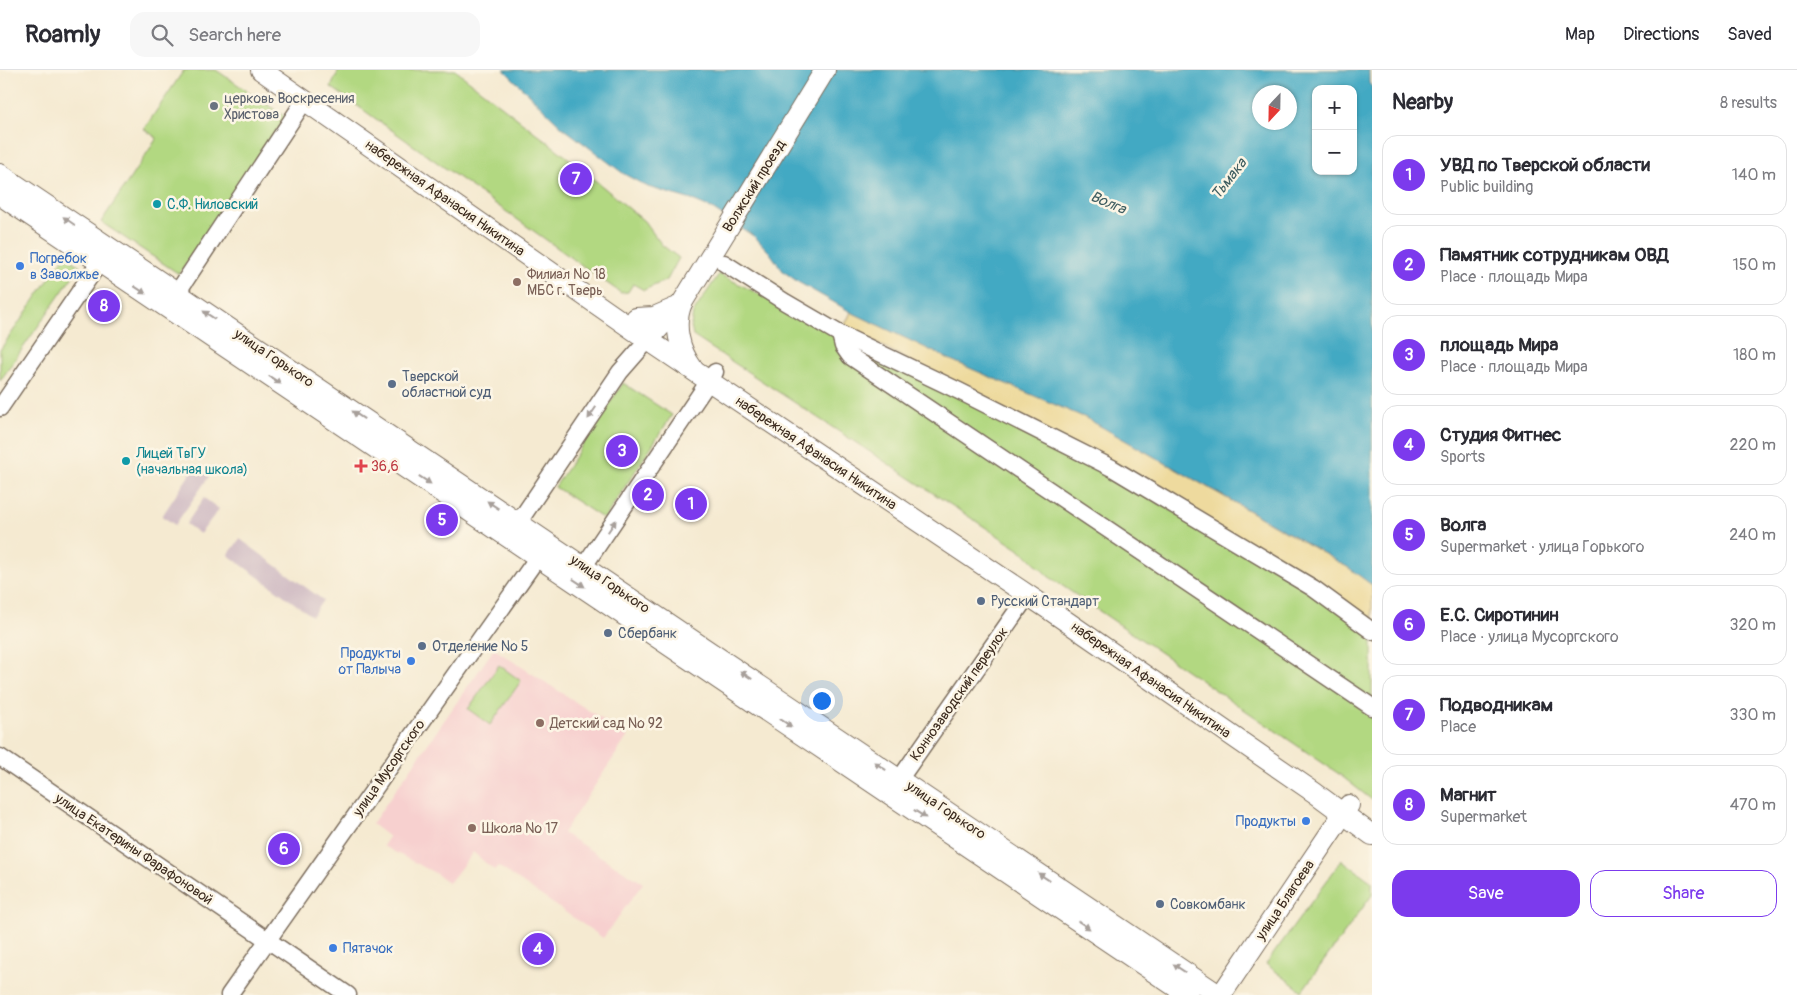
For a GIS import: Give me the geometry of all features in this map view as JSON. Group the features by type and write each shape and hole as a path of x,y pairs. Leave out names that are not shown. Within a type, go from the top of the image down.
{"main road":[{"name":"набережная Афанасия Никитина","path":"261,70 308,95 636,318 652,336 683,350"},
{"name":"набережная Афанасия Никитина","path":"281,70 308,95 707,375 1028,595 1346,809 1372,822"},
{"name":"Волжский проезд","path":"652,336 682,303 825,70"},
{"name":"улица Горького","path":"0,174 105,256 177,293 513,529"},
{"name":"улица Горького","path":"0,194 105,256 894,786 1220,995"},
{"name":"Волжский проезд","path":"682,303 678,315 678,328 683,350 690,365 707,375"},
{"path":"636,318 660,315 682,303"},
{"name":"набережная Афанасия Никитина","path":"707,375 1061,605 1346,809 1372,835"},
{"name":"улица Горького","path":"543,549 584,566 1188,995"},
{"name":"улица Благоева","path":"1220,995 1346,809"}],"street":[{"path":"177,293 279,136 308,95"},
{"path":"0,408 105,256"},
{"path":"724,263 840,334 1038,438 1112,468 1313,588 1372,630"},
{"path":"840,334 843,346 850,356 1372,707"},
{"path":"513,529 620,372 652,336"},
{"path":"584,566 695,402 707,375"},
{"name":"улица Мусоргского","path":"229,995 543,549"},
{"name":"Коннозаводский переулок","path":"894,786 1028,595"},
{"name":"улица Екатерины Фарафоновой","path":"0,757 348,995"}],"shaded area":[{"path":"196,465 210,475 175,525 162,516"},
{"path":"204,498 219,509 200,534 186,524"},
{"path":"240,539 323,600 312,616 228,555"},
{"name":"Школа № 17","path":"494,649 628,736 563,833 643,883 603,938 498,866 494,870 473,852 449,883 435,873 383,846 389,837 372,824"}],"green space":[{"path":"184,70 216,70 286,117 179,274 101,222 157,138 144,129"},
{"path":"339,70 455,70 572,161 644,221 662,245 679,258 667,280 644,290 633,284 628,292 621,293 331,87"},
{"path":"65,256 80,266 0,381 0,350"},
{"path":"719,274 1027,429 1313,590 1372,632 1372,800 1339,774 1048,576 1026,554 693,336 691,326 693,313"},
{"path":"623,383 672,415 604,519 555,487"},
{"path":"499,665 521,681 490,725 468,709"},
{"path":"1342,860 1372,882 1372,895 1302,991 1266,964"}],"sand":[{"path":"851,312 951,360 1086,418 1349,568 1372,585 1372,627 1314,586 845,325"}],"water":[{"name":"Волга","path":"504,70 1369,70 1369,83 1372,87 1372,585 1349,568 1086,418 951,360 851,312 798,282 783,271 755,237 709,207 648,187 624,174 562,127"}],"place":[{"name":"церковь Воскресения Христова","path":"214,106"},
{"name":"Подводникам","path":"576,179"},
{"name":"С.Ф. Ниловский","path":"157,204"},
{"name":"Погребок в Заволжье","path":"20,266"},
{"name":"Филиал № 18 МБС г. Тверь","path":"517,282"},
{"name":"Магнит","path":"104,306"},
{"name":"Тверской областной суд","path":"392,384"},
{"name":"площадь Мира","path":"622,451"},
{"name":"Лицей ТвГУ (начальная школа)","path":"126,461"},
{"name":"36,6","path":"361,466"},
{"name":"Памятник сотрудникам ОВД","path":"648,495"},
{"name":"УВД по Тверской области","path":"691,504"},
{"name":"Волга","path":"442,520"},
{"name":"Русский Стандарт","path":"981,601"},
{"name":"Сбербанк","path":"608,633"},
{"name":"Отделение № 5","path":"422,646"},
{"name":"Продукты от Палыча","path":"411,661"},
{"name":"Детский сад № 92","path":"540,723"},
{"name":"Продукты","path":"1306,821"},
{"name":"Школа № 17","path":"472,828"},
{"name":"Е.С. Сиротинин","path":"284,849"},
{"name":"Совкомбанк","path":"1160,904"},
{"name":"Пятачок","path":"333,948"},
{"name":"Студия Фитнес","path":"538,949"}],"water label":[{"name":"Тьмака","path":"1229,179"}]}
